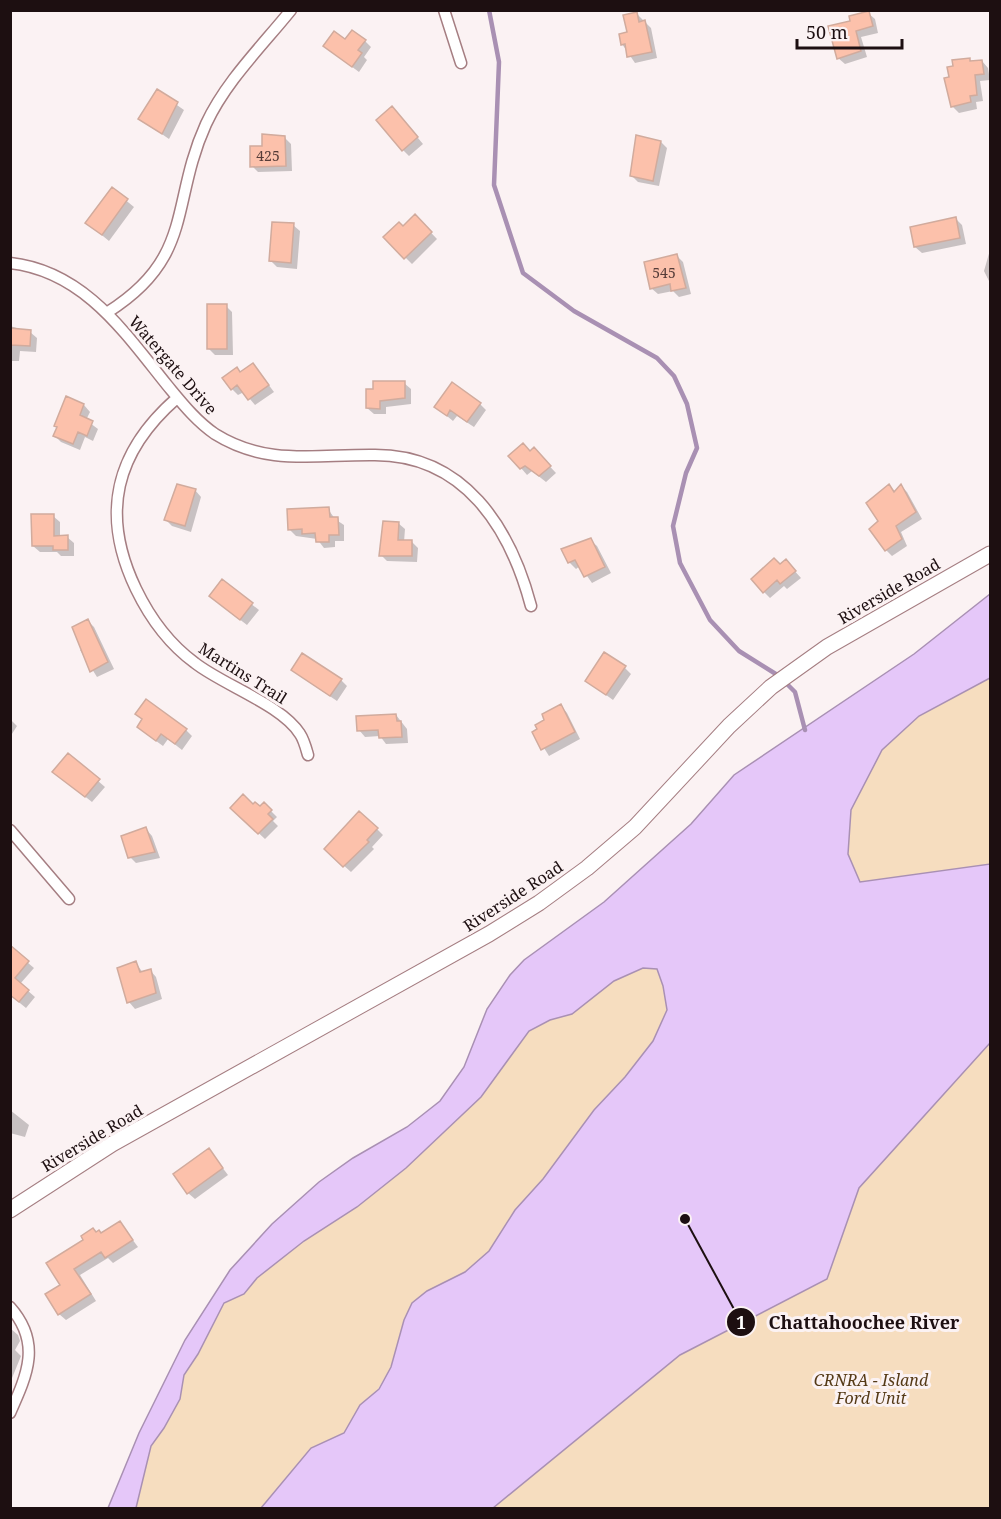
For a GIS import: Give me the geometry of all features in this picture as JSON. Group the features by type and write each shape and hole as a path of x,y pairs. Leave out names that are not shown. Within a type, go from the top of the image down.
{"street":[{"path":"108,312 123,303 158,270 178,225 198,143 207,122 235,78 291,10"},
{"path":"444,10 461,63"},
{"name":"Watergate Drive","path":"10,263 42,270 65,280 108,312 177,398 194,417 214,433 259,454 296,459 393,455 423,462 446,472 470,490 501,530 522,570 531,606"},
{"name":"Martins Trail","path":"177,398 143,433 122,475 116,522 126,569 146,611 171,643 195,664 286,718 300,734 308,755"},
{"name":"Riverside Road","path":"10,1210 112,1144 489,934 539,903 588,868 635,827 729,726 771,687 827,647 990,554"},
{"path":"10,830 69,899"},
{"path":"10,1308 21,1319 29,1349 29,1371 10,1413"}],"green space":[{"path":"990,678 990,864 860,882 848,854 851,810 882,750 919,716"},
{"path":"643,968 657,969 663,986 667,1010 653,1041 625,1077 594,1110 543,1179 515,1210 489,1251 465,1272 427,1291 404,1320 391,1367 378,1389 360,1405 344,1433 311,1448 261,1508 136,1508 151,1446 180,1399 184,1375 198,1354 224,1303 244,1294 257,1278 304,1241 357,1207 406,1168 481,1097 529,1031 550,1020 572,1014 614,981"},
{"name":"CRNRA - Island Ford Unit","path":"990,1043 990,1508 493,1508 680,1355 827,1279 859,1188"}],"shaded area":[{"path":"990,594 990,678 919,716 882,750 851,810 848,854 860,882 990,864 990,1043 859,1188 827,1279 680,1355 493,1508 261,1508 311,1448 344,1433 360,1405 379,1389 391,1367 404,1320 412,1303 427,1291 465,1272 489,1251 515,1210 543,1179 594,1110 625,1077 653,1041 667,1010 663,986 657,969 643,968 614,981 572,1014 550,1020 529,1031 481,1097 406,1168 357,1207 304,1241 257,1278 244,1294 224,1303 198,1354 184,1375 180,1399 151,1446 136,1508 108,1508 139,1433 185,1340 230,1270 272,1224 319,1182 353,1158 407,1127 440,1101 464,1067 487,1009 510,975 524,960 604,902 691,824 734,775 914,654"}],"building":[{"path":"869,11 873,26 856,31 861,51 837,59 828,26 850,21 849,16"},
{"path":"637,12 639,22 645,20 652,52 627,57 625,44 621,45 619,34 627,32 623,15"},
{"path":"352,30 366,40 358,50 362,53 352,67 323,46 334,31 345,39"},
{"path":"970,58 970,61 982,60 984,74 975,75 977,95 970,96 971,102 951,107 944,78 949,77 947,67 953,66 952,60"},
{"path":"157,89 178,102 162,134 138,119"},
{"path":"392,106 418,137 402,151 376,120"},
{"path":"262,134 285,136 286,166 250,167 250,146 262,146"},
{"path":"636,135 661,141 653,181 630,176"},
{"path":"112,187 128,199 102,235 85,223"},
{"path":"415,214 432,232 404,259 383,237 399,222 403,226"},
{"path":"956,217 960,238 914,247 910,227"},
{"path":"272,222 294,223 291,263 269,261"},
{"path":"677,254 686,288 671,291 670,284 650,289 644,262"},
{"path":"207,304 227,304 227,349 207,349"},
{"path":"10,328 31,330 30,346 10,345"},
{"path":"253,363 269,385 248,400 237,385 231,390 222,378 237,367 240,372"},
{"path":"373,381 405,381 405,398 380,401 380,409 366,408 366,389 373,389"},
{"path":"452,382 481,403 467,422 450,410 447,416 434,407"},
{"path":"66,396 84,404 80,415 93,421 87,436 78,432 73,444 53,436 57,427 54,426"},
{"path":"523,443 530,451 534,447 551,466 539,476 525,466 520,469 508,456"},
{"path":"177,484 196,489 185,526 164,520"},
{"path":"889,484 894,492 901,484 916,512 896,526 902,539 885,551 869,529 878,521 866,503"},
{"path":"329,507 330,517 338,517 339,535 329,535 329,542 316,542 315,533 302,534 302,529 288,530 287,509"},
{"path":"31,514 54,514 54,536 68,535 68,550 53,550 53,546 32,546"},
{"path":"383,521 399,522 398,540 412,540 412,556 379,556"},
{"path":"591,538 605,567 584,577 575,560 568,563 561,549"},
{"path":"774,558 780,564 786,559 796,571 780,584 777,580 763,593 751,579"},
{"path":"222,579 253,603 240,620 209,596"},
{"path":"88,619 108,662 90,672 72,627"},
{"path":"604,652 626,666 606,695 585,681"},
{"path":"302,653 342,679 330,696 291,670"},
{"path":"146,699 187,729 175,744 161,734 156,741 137,727 142,719 135,714"},
{"path":"561,704 575,732 541,750 532,732 537,729 535,725 544,720 542,714"},
{"path":"396,714 397,721 401,721 402,737 379,738 378,730 357,731 356,716"},
{"path":"68,753 100,779 85,797 52,772"},
{"path":"243,794 253,804 255,802 260,806 264,802 272,810 268,814 273,819 258,834 230,808"},
{"path":"359,811 378,828 367,840 369,842 343,867 324,849"},
{"path":"146,827 155,852 128,858 121,836"},
{"path":"10,945 29,961 15,978 29,990 19,1002 10,995"},
{"path":"136,961 140,972 151,969 156,993 127,1003 117,968"},
{"path":"209,1148 223,1168 187,1194 173,1174"},
{"path":"120,1221 133,1240 105,1258 101,1252 74,1269 91,1294 58,1315 45,1294 60,1285 46,1263 83,1240 81,1236 93,1228 96,1232 99,1230 101,1233"}],"waterway":[{"path":"489,10 499,62 494,185 523,273 574,311 657,358 674,376 687,404 697,448 686,473 673,526 680,563 710,620 739,651 779,676 795,692 805,730"}],"place":[{"name":"Chattahoochee River","path":"685,1219"}]}
